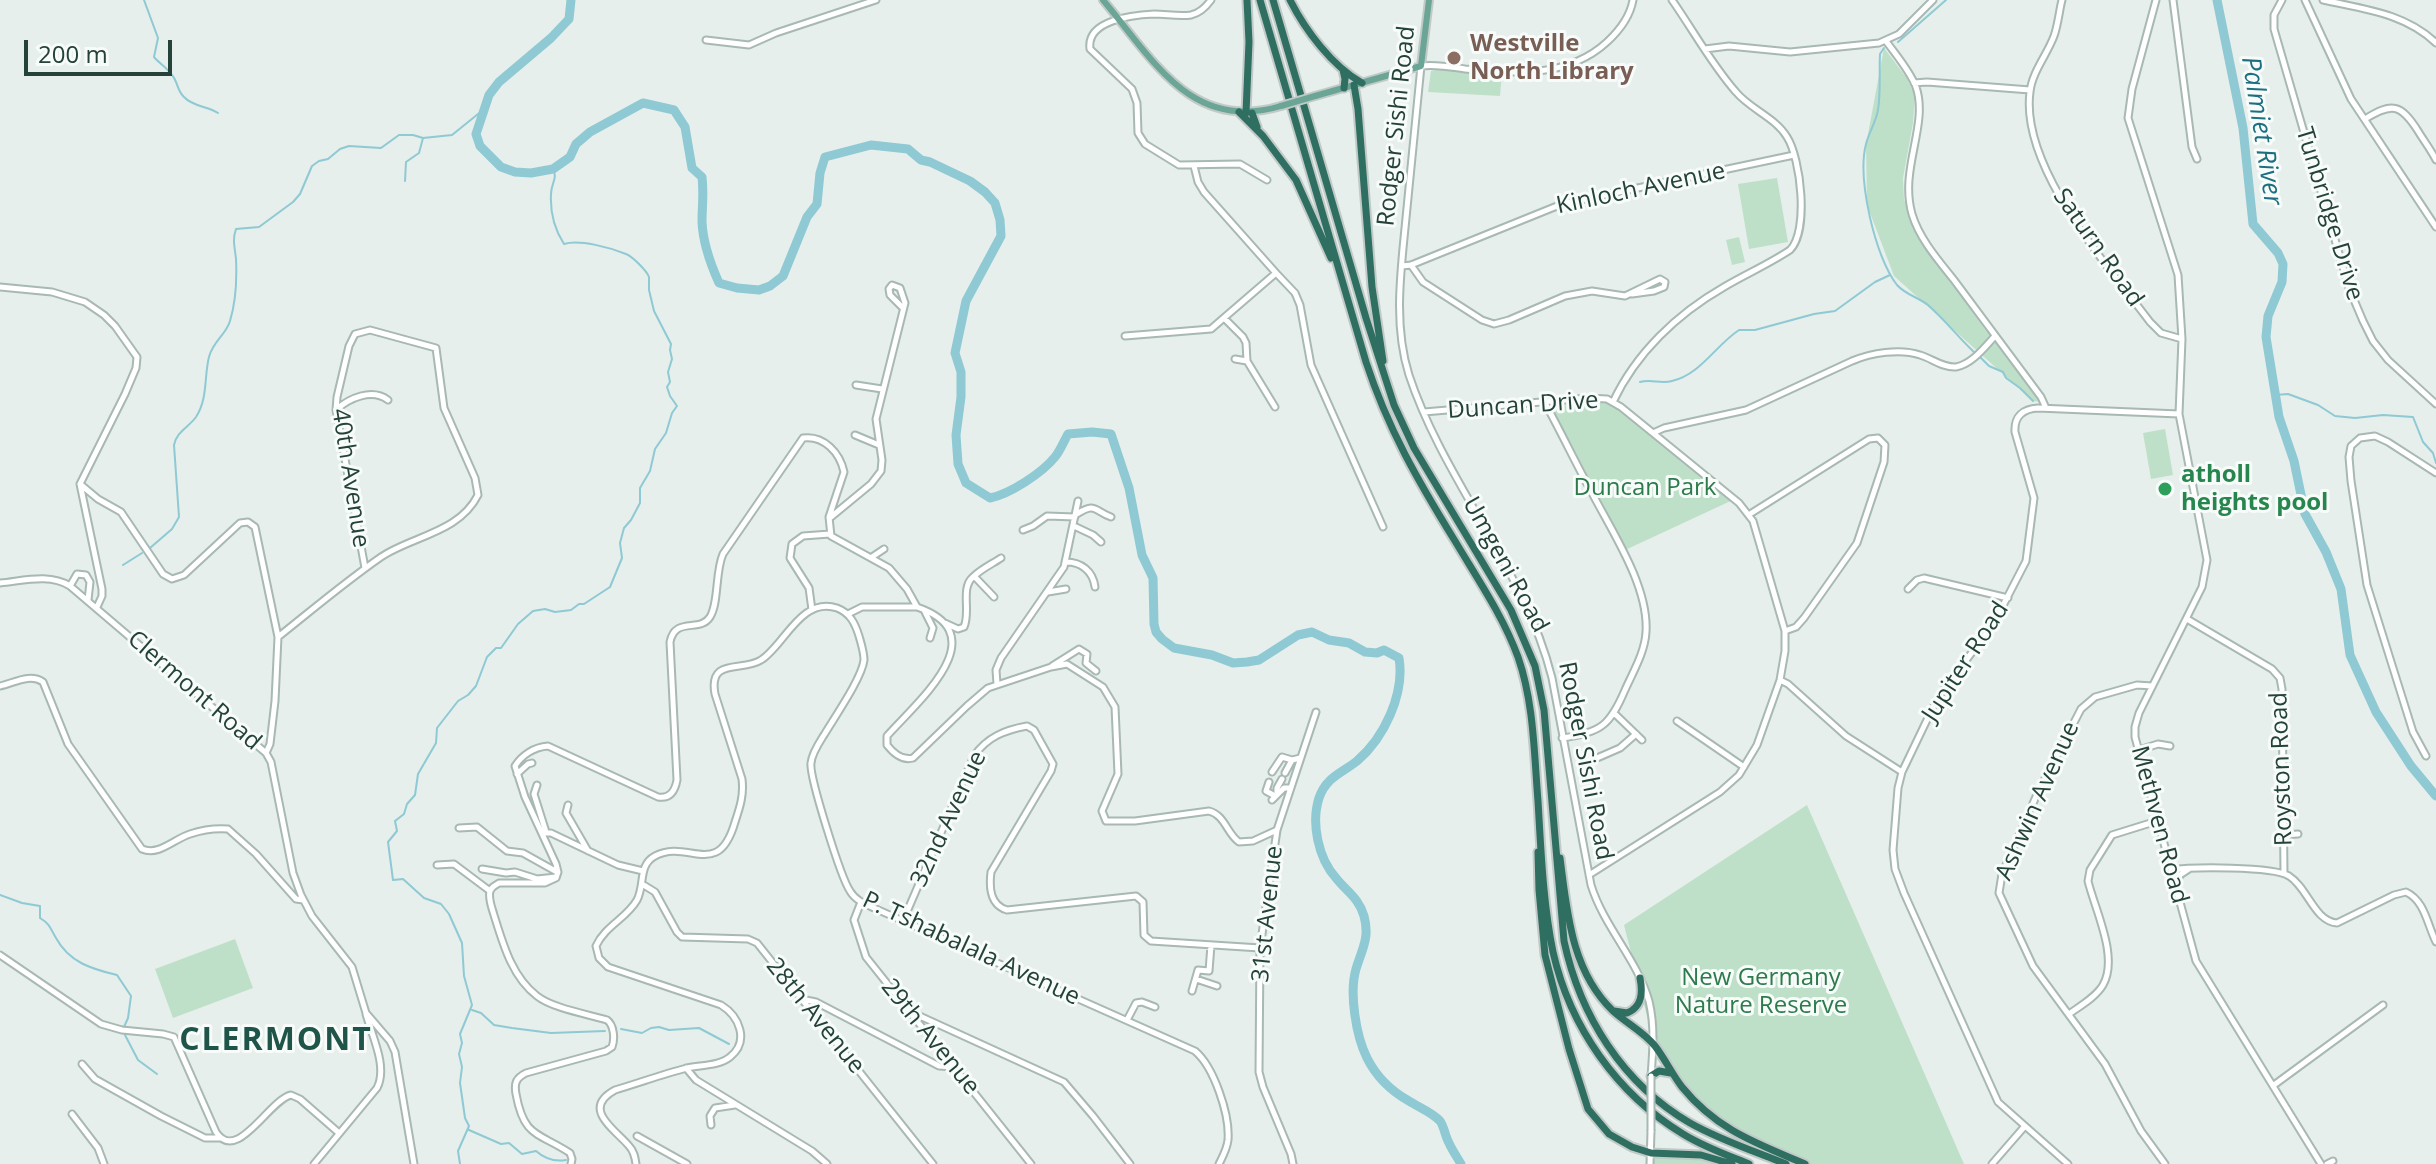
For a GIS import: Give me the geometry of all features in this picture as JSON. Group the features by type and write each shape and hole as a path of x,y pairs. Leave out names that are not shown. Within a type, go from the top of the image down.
{"highway":[{"path":"1247,0 1246,113 1296,180 1314,216 1356,328"},
{"name":"Umgeni Road","path":"1260,0 1374,388 1395,437 1499,614 1518,657 1530,711 1553,949 1563,987 1584,1034 1622,1084 1654,1114 1696,1141 1749,1164"},
{"name":"Umgeni Road","path":"1273,0 1386,382 1414,448 1526,640 1542,696 1564,941 1577,989 1598,1032 1621,1064 1665,1106 1708,1132 1786,1164"},
{"path":"1290,0 1314,36 1358,84 1372,287 1386,382"},
{"path":"1342,68 1344,88"},
{"path":"1246,113 1263,136"},
{"path":"1548,772 1574,944 1589,981 1612,1010 1654,1044 1694,1100 1722,1126 1805,1164"},
{"path":"1539,818 1539,890 1545,955 1583,1097 1594,1117 1623,1144 1651,1153 1701,1155 1732,1164"},
{"path":"1612,1010 1627,1013 1636,1007 1642,993 1640,978"},
{"path":"1651,1076 1662,1071 1672,1073"}],"main road":[{"path":"1103,0 1163,71 1185,92 1208,106 1246,113 1421,66"},
{"name":"Rodger Sishi Road","path":"1421,66 1429,0"}],"street":[{"path":"706,40 749,45 876,0"},
{"path":"1211,0 1192,15 1154,14 1105,24 1095,31 1089,41 1090,49 1132,89 1136,99 1138,133 1142,141 1174,164 1240,164 1267,180"},
{"path":"1421,66 1519,73 1552,69 1588,56 1605,44 1627,19 1633,0"},
{"path":"1613,402 1639,357 1676,322 1705,298 1779,257 1796,244 1801,226 1799,175 1784,133 1737,94 1672,0"},
{"path":"1705,49 1722,46 1790,52 1886,41 1910,25 1933,0"},
{"name":"Saturn Road","path":"2062,0 2056,31 2030,90 2034,134 2062,202 2153,327 2161,333 2182,339"},
{"name":"Methven Road","path":"2156,0 2130,98 2128,118 2176,264 2182,339 2179,414 2207,560 2202,587 2136,722 2135,732 2196,961 2327,1163"},
{"path":"2173,0 2192,147 2197,159"},
{"name":"Tunbridge Drive","path":"2282,0 2274,15 2274,29 2349,288 2368,332 2382,352 2436,404"},
{"path":"2305,0 2351,99 2436,227"},
{"path":"2323,0 2400,19 2419,28 2436,43"},
{"path":"1886,41 1914,83 1919,111 1907,183 1913,218 1929,246 2046,408 2179,414"},
{"name":"Rodger Sishi Road","path":"1421,66 1402,266 1399,312 1402,343 1409,373 1424,412 1541,639 1552,678 1589,875 1603,915 1640,978 1649,1002 1654,1044 1650,1164"},
{"path":"1914,83 2030,90"},
{"path":"2365,119 2387,108 2402,110 2436,160"},
{"name":"Kinloch Avenue","path":"1402,266 1562,204 1794,155"},
{"path":"1194,166 1204,192 1298,299 1311,365 1383,527"},
{"path":"1411,265 1423,282 1490,323 1506,321 1547,302 1576,293 1598,292 1617,296 1661,290 1665,282 1659,280"},
{"path":"1125,336 1208,330 1276,273"},
{"path":"0,287 52,292 85,302 115,326 137,357 136,368 125,394 80,484 102,589 97,607"},
{"path":"829,517 877,479 882,466 876,419 902,307"},
{"path":"1224,318 1245,341 1247,361 1275,407"},
{"name":"40th Avenue","path":"278,637 365,568 396,548 448,527 475,500 478,485 444,408 439,357 434,346 370,330 359,332 349,346 336,410 365,568"},
{"path":"1653,433 1746,410 1869,355 1912,353 1944,365 1956,366 1971,361 1995,336"},
{"path":"1235,359 1247,361"},
{"path":"856,385 882,389"},
{"path":"336,410 362,396 378,394 388,400"},
{"name":"Duncan Drive","path":"1424,412 1597,398 1613,402 1750,514"},
{"path":"1545,403 1623,551 1645,613 1646,628 1644,645 1614,713 1596,731 1562,738"},
{"name":"Jupiter Road","path":"2046,408 2027,409 2015,422 2034,503 2026,561 1987,634 1937,699 1902,772 1893,850 1896,875 1991,1090 2006,1111 2068,1164"},
{"path":"855,435 879,445"},
{"path":"557,875 544,832 516,775 515,766 532,750 548,746 658,797 665,798 672,794 677,780 671,634 678,628 709,619 721,558 803,438 810,436 826,443 843,467 829,517 830,534 835,540 872,557 894,572 933,628 930,638"},
{"path":"2426,756 2410,724 2367,585 2351,481 2350,451 2355,441 2365,436 2375,436 2436,473"},
{"path":"1589,875 1715,796 1744,767 1757,745 1780,680 1785,651 1785,631 1750,514 1869,439 1878,438 1885,445 1884,462 1857,543 1804,618 1796,627 1785,631"},
{"path":"80,484 121,512 163,574 172,579 184,575 240,523 252,524 259,537 278,637 275,701 270,744 266,753"},
{"path":"997,684 996,670 1001,658 1066,562 1078,501"},
{"path":"1023,530 1047,516 1076,516 1089,507 1111,517"},
{"path":"1074,526 1101,542"},
{"path":"812,610 809,588 790,558 792,544 803,536 830,534"},
{"path":"872,557 884,549"},
{"path":"945,623 958,629 966,623 968,585 974,576 1001,558"},
{"path":"1066,562 1077,562 1083,566 1095,581 1095,587"},
{"path":"70,586 77,574 86,575 90,582 88,600"},
{"path":"974,576 994,597"},
{"name":"Clermont Road","path":"0,583 50,578 70,586 266,753 293,873 303,900 317,923 352,967 382,1072 380,1084 314,1164"},
{"path":"1908,589 1924,578 2008,598"},
{"path":"1047,592 1066,589"},
{"path":"636,1164 629,1145 602,1119 602,1102 615,1090 730,1057 740,1037 739,1022 733,1013 716,1003 615,970 599,958 596,946 632,906 648,862 661,853 706,855 717,852 727,843 743,792 742,779 715,694 716,678 727,667 749,665 763,659 789,628 812,610 830,607 848,614 862,607 920,608 936,614 945,623 952,645 946,668 887,736 890,749 903,759 913,758 978,696 997,684 1065,664 1103,687 1113,702 1119,768 1114,788 1102,811 1106,821 1135,821 1209,811 1218,814 1239,842 1253,841 1277,830"},
{"name":"P. Tshabalala Avenue","path":"848,614 862,644 862,667 816,747 810,765 844,881 850,892 861,902 1195,1051 1206,1063 1221,1097 1227,1146 1219,1164"},
{"name":"Royston Road","path":"2187,619 2272,669 2280,678 2284,873"},
{"path":"1051,667 1079,649 1087,654 1086,663 1096,671"},
{"path":"0,686 30,678 43,682 68,744 142,849 150,852 159,850 192,833 228,829 256,854 296,899 303,900"},
{"path":"1780,680 1846,736 1902,772"},
{"name":"Ashwin Avenue","path":"2153,686 2137,685 2102,695 2091,699 2081,709 2038,792 1999,885 2001,898 2033,966 2105,1064 2141,1131 2165,1164"},
{"name":"31st Avenue","path":"1293,1164 1259,1072 1260,948 1277,830 1316,712"},
{"path":"1614,713 1642,740"},
{"path":"1677,721 1744,767"},
{"name":"32nd Avenue","path":"903,921 974,756 981,746 996,735 1027,726 1034,730 1053,764 991,872 991,891 996,904 1007,910 1136,896 1143,902 1143,932 1147,940 1260,948"},
{"path":"1597,758 1620,748 1636,734"},
{"path":"2139,750 2158,744 2170,746"},
{"path":"1272,772 1282,757 1292,760 1301,758"},
{"path":"1275,796 1292,760"},
{"path":"516,775 532,763"},
{"path":"1269,782 1266,791 1275,796"},
{"path":"537,785 534,794 546,825 544,832"},
{"path":"1275,796 1284,788 1290,788"},
{"path":"568,805 566,813 588,852"},
{"path":"2069,1014 2099,990 2109,968 2108,953 2088,881 2090,870 2112,835 2157,821"},
{"path":"459,828 477,827 507,851 523,853 557,875"},
{"path":"544,832 618,865 643,871"},
{"path":"2284,835 2298,834"},
{"path":"437,865 449,863 459,867 490,891"},
{"path":"2171,870 2190,868 2284,873 2295,881 2321,915 2331,922 2343,921 2401,892 2411,894 2421,905 2436,942"},
{"path":"2175,887 2178,877 2190,868"},
{"path":"482,869 515,872 537,879 557,875"},
{"path":"557,875 545,883 499,883 490,891 490,902 511,963 533,993 547,1002 607,1020 612,1026 613,1043 609,1049 526,1073 519,1076 515,1083 525,1125 570,1153 571,1164"},
{"name":"28th Avenue","path":"642,884 655,892 679,935 691,939 743,939 755,942 933,1164"},
{"name":"29th Avenue","path":"861,902 854,920 862,950 1031,1164"},
{"path":"1192,991 1198,969 1209,971 1211,945"},
{"path":"0,955 101,1024 174,1037 220,1138"},
{"path":"1196,979 1217,986"},
{"path":"801,999 816,1002 939,1066 954,1067"},
{"path":"1127,1020 1136,1003 1155,1007"},
{"path":"2274,1085 2383,1005"},
{"path":"910,1012 1064,1082 1130,1164"},
{"name":"Clermont Road","path":"366,1013 390,1041 397,1058 414,1164"},
{"path":"376,1048 381,1042 390,1041"},
{"path":"82,1064 95,1079 205,1138 231,1142 241,1139 282,1098 291,1095 300,1099 339,1133"},
{"path":"686,1068 693,1077 812,1151 827,1164"},
{"path":"711,1125 710,1116 715,1108 736,1104"},
{"path":"72,1114 98,1148 104,1164"},
{"path":"1992,1164 2025,1126"},
{"path":"637,1136 687,1164"}],"green space":[{"path":"1884,48 1915,95 1903,178 1904,199 1913,228 1986,331 1995,337 2043,402 2033,401 1894,276 1867,205 1866,145"},
{"path":"1447,67 1502,72 1500,96 1428,92 1431,71"},
{"path":"1777,178 1788,242 1749,249 1738,184"},
{"path":"1739,237 1745,262 1732,265 1726,240"},
{"name":"Duncan Park","path":"1596,398 1613,402 1735,499 1623,551 1545,403"},
{"path":"2165,429 2173,475 2151,479 2143,433"},
{"name":"New Germany Nature Reserve","path":"1807,805 1964,1164 1785,1164 1708,1114 1654,1044 1624,925"},
{"path":"235,939 253,988 173,1018 155,969"},
{"path":"1651,1153 1687,1154 1730,1164 1650,1164"}],"waterway":[{"path":"144,0 158,38 154,57 172,75 180,92 188,100 218,113"},
{"path":"571,0 569,19 499,82 489,95 476,134 480,146 501,167 531,173 553,169 570,157 576,144 590,132 643,103 674,110 685,127 692,168 702,177 704,238 719,283 759,290 783,276 807,217 817,204 825,157 871,145 908,149 921,160 970,181 995,203 1001,236 966,301 955,353 961,372 956,435 958,464 966,483 990,498 998,496 1042,470 1057,455 1068,434 1111,434 1129,488 1142,555 1153,578 1154,624 1162,639 1174,648 1212,655 1233,663 1259,660 1298,635 1312,632 1329,640 1349,643 1365,652 1384,650 1399,658 1399,686 1384,728 1357,761 1326,785 1319,798 1316,829 1325,861 1356,900 1366,924 1366,937 1353,990 1363,1049 1375,1071 1390,1088 1440,1121 1461,1164"},
{"path":"1898,42 1946,0"},
{"name":"Palmiet River","path":"2217,0 2243,128 2253,224 2278,253 2283,264 2282,282 2268,316 2266,337 2279,417 2294,461 2305,514 2326,552 2341,589 2350,655 2376,712 2411,766 2436,796"},
{"path":"1884,48 1880,54 1878,110 1864,159 1866,197 1875,237 1897,285 1928,305 1975,353"},
{"path":"150,548 172,529 179,517 174,445 200,410 211,351 230,321 236,290 236,229 259,227 293,202 300,194 312,166 340,149 349,146 381,148 399,135 423,138 452,135 483,110"},
{"path":"405,181 406,162 419,153 423,138"},
{"path":"460,1164 458,1151 469,1126 460,1083 460,1034 472,1005 464,976 462,943 441,904 424,898 403,879 393,880 388,842 397,831 395,821 404,814 407,804 415,795 418,774 436,743 437,728 458,701 476,686 487,657 496,648 501,648 518,624 533,611 571,610 610,587 622,558 620,543 624,528 640,503 640,488 677,406 667,387 670,382 671,344 654,311 648,274 626,254 587,243 564,244 552,214 553,169"},
{"path":"1640,382 1668,382 1682,377 1700,366 1739,330 1755,330 1835,311 1890,275"},
{"path":"1980,357 1989,366 2003,372 2033,401"},
{"path":"2275,395 2288,394 2318,405 2335,416 2413,417 2436,463"},
{"path":"123,565 142,553"},
{"path":"0,895 40,906 40,918 48,924 67,953 90,967 117,975 131,996 124,1027"},
{"path":"472,1010 481,1013 494,1025 512,1028 551,1033 605,1031"},
{"path":"621,1029 642,1033 659,1027 669,1030 699,1028 729,1044"},
{"path":"125,1035 138,1060 157,1074"},
{"path":"469,1130 501,1144 509,1143 522,1154 536,1151 550,1159 566,1160"}],"place":[{"name":"Westville North Library","path":"1454,58"},
{"name":"atholl heights pool","path":"2165,489"}],"district":[{"name":"CLERMONT","path":"276,1041"}]}
